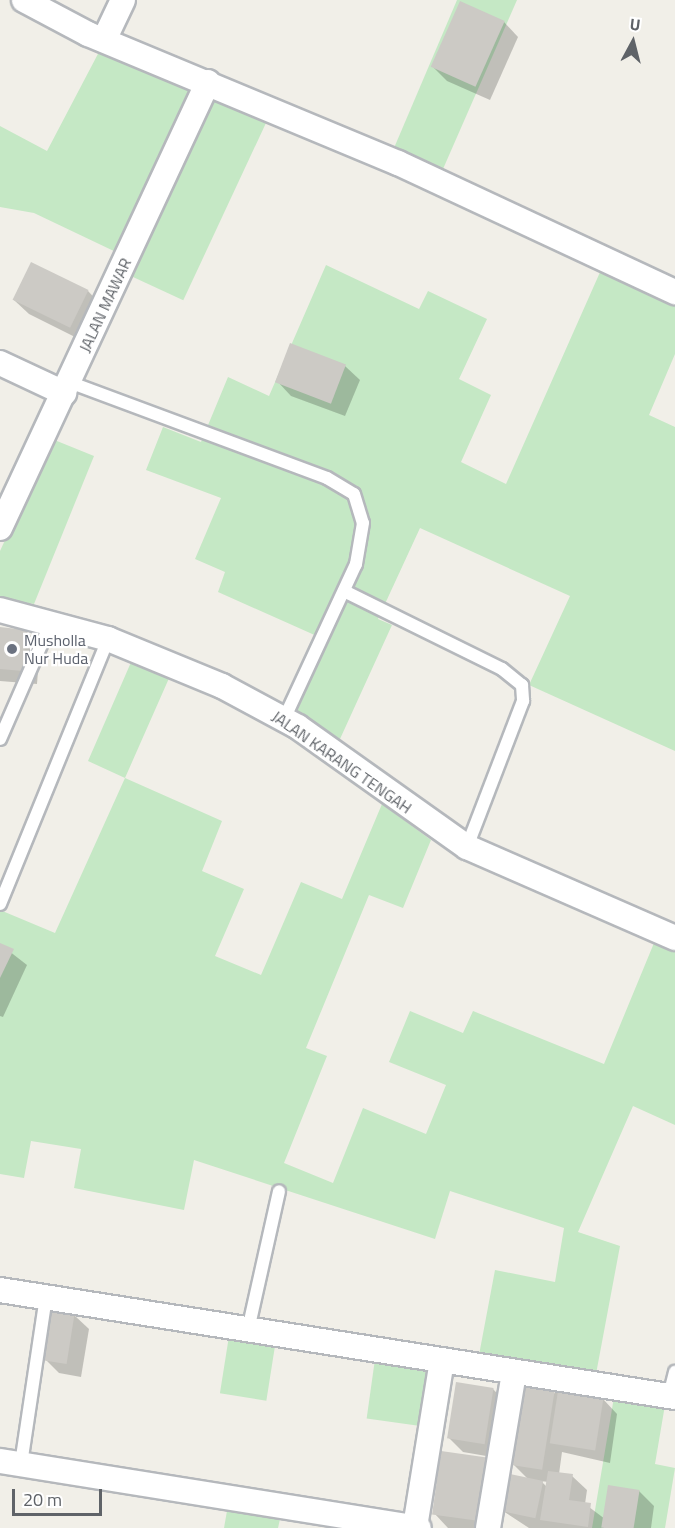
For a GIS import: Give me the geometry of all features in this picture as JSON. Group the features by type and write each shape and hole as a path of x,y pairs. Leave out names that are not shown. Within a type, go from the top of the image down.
{"street":[{"path":"24,0 104,40 388,158 675,292"},
{"path":"104,40 123,0"},
{"name":"JALAN MAWAR","path":"0,528 208,82"},
{"path":"0,363 67,388"},
{"name":"JALAN KARANG TENGAH","path":"0,610 108,639 222,686 284,719 467,847 675,938"},
{"path":"0,1290 672,1396"},
{"path":"11,1463 417,1528 441,1360"},
{"path":"488,1528 514,1372"}],"lane":[{"path":"67,388 343,486 357,500 363,523 344,591 284,719"},
{"path":"344,591 502,669 522,685 523,701 467,847"},
{"path":"0,739 51,622"},
{"path":"0,904 108,639"},
{"path":"248,1330 279,1191"},
{"path":"11,1463 46,1297"},
{"path":"672,1396 675,1372"}],"green space":[{"path":"457,0 517,0 443,169 394,148"},
{"path":"100,50 195,89 118,253 34,213 0,207 0,126 47,151"},
{"path":"212,92 268,118 183,300 127,274"},
{"path":"326,265 419,309 428,291 487,319 459,379 491,395 461,462 506,484 601,270 675,305 675,354 649,415 675,427 675,751 529,685 570,596 420,528 378,619 392,625 340,739 297,711 328,641 218,592 225,572 195,559 221,498 146,470 163,427 201,442 228,377 269,396"},
{"path":"52,439 94,456 34,604 0,598 0,551"},
{"path":"132,660 170,676 125,778 88,761"},
{"path":"125,778 222,821 202,871 244,889 215,956 261,975 301,882 342,899 382,804 431,840 403,908 369,895 306,1048 327,1056 284,1163 333,1183 363,1108 426,1134 446,1085 389,1062 410,1011 463,1033 473,1011 604,1064 654,943 675,951 675,1125 633,1106 578,1232 620,1246 596,1374 479,1355 495,1270 555,1282 564,1228 450,1191 435,1239 194,1160 184,1210 74,1188 81,1149 31,1141 24,1178 0,1174 0,910 55,933"},
{"path":"229,1336 275,1343 266,1401 220,1393"},
{"path":"375,1359 430,1367 422,1426 367,1418"},
{"path":"614,1397 665,1405 655,1464 675,1468 665,1528 592,1528"},
{"path":"227,1511 280,1519 278,1528 224,1528"}],"building":[{"path":"460,1 505,21 475,87 431,67"},
{"path":"31,262 89,290 70,328 13,300"},
{"path":"290,343 346,365 331,404 275,382"},
{"name":"Musholla Nur Huda","path":"0,627 26,630 23,671 0,669"},
{"path":"0,943 14,949 0,978"},
{"path":"51,1309 75,1313 67,1364 43,1360"},
{"path":"456,1382 494,1388 485,1444 447,1438"},
{"path":"524,1386 555,1391 542,1470 511,1465"},
{"path":"558,1391 603,1398 595,1451 550,1443"},
{"path":"441,1451 489,1458 480,1521 432,1514"},
{"path":"548,1471 573,1474 569,1500 591,1503 588,1527 540,1520"},
{"path":"510,1474 543,1481 535,1518 502,1511"},
{"path":"608,1485 640,1490 634,1528 601,1527"}],"place":[{"name":"Musholla Nur Huda","path":"12,649"}]}
